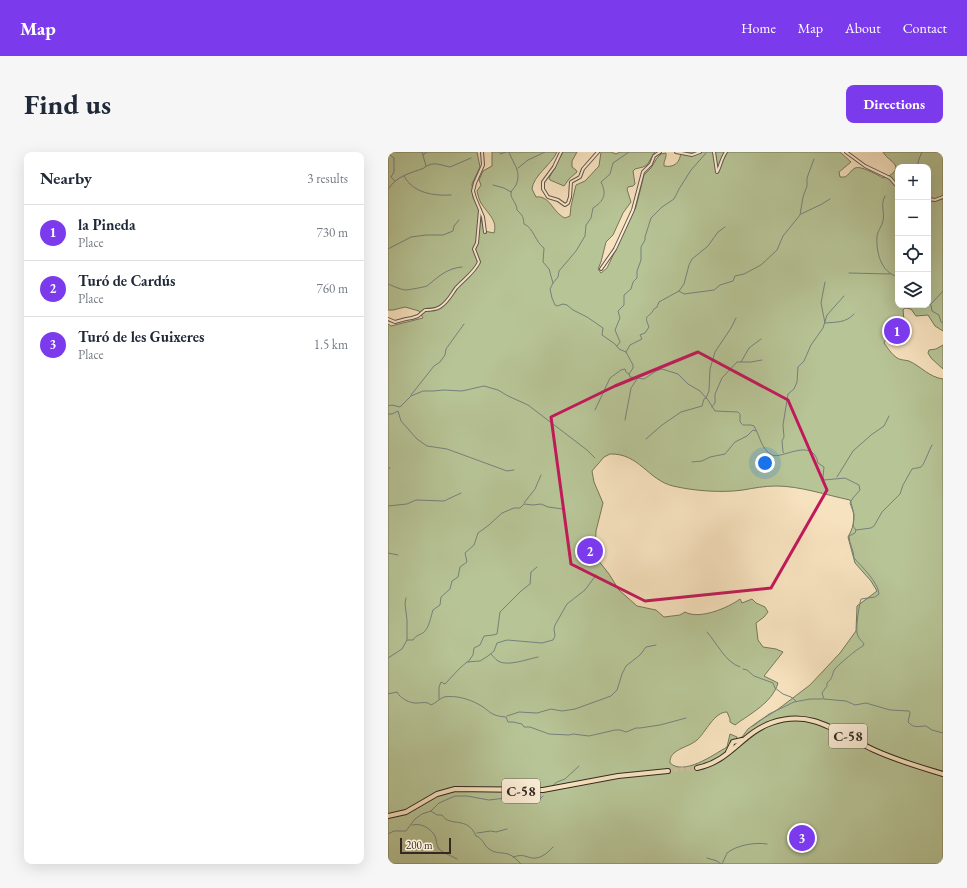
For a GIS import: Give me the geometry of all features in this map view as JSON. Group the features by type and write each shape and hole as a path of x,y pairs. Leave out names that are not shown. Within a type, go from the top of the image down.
{"main road":[{"name":"C-58","path":"697,768 719,761 733,745 742,740 751,732 769,723 790,718 805,718 826,723 864,744 893,756 943,773"},
{"name":"C-58","path":"703,766 726,754 733,745 747,738 758,729 776,721 790,719 812,720 830,726 864,745 892,757 943,773"},
{"path":"726,754 733,745"},
{"name":"C-58","path":"388,817 406,813 438,796 455,791 543,792 568,788 599,780 668,771"}],"street":[{"path":"482,152 483,165 473,191 480,210 485,232"},
{"path":"561,152 554,167 543,181 543,185 545,194 548,197 565,204 568,203 570,199 571,182 580,177 583,168 598,152"},
{"path":"601,269 615,249 633,210 643,172 651,164 654,156 660,152"},
{"path":"676,152 692,155 700,152"},
{"path":"714,152 717,172 719,170 721,160 726,152"},
{"path":"846,152 865,166 890,178 895,184"},
{"path":"931,199 935,200 943,197"},
{"path":"388,319 394,322 399,322 416,317 425,310 438,308 448,301 457,288 473,272 479,262 474,249 477,243 480,210"}],"highlighted area":[{"path":"698,352 788,400 827,490 771,588 645,601 571,564 551,417 615,386"}],"green space":[{"path":"388,152 477,152 480,167 472,184 473,197 479,209 484,231 494,233 495,228 493,220 480,202 477,191 481,185 479,180 483,171 492,166 492,152 557,152 535,180 532,189 536,197 541,197 548,201 561,216 565,218 570,216 576,185 585,181 599,166 601,152 611,152 616,154 620,152 655,152 647,165 633,171 635,184 627,189 631,202 623,213 613,235 606,242 598,269 601,273 607,268 636,207 644,175 661,154 666,153 664,166 671,166 676,164 681,152 840,152 851,162 839,172 840,177 845,177 857,167 883,178 893,173 895,169 895,308 905,308 903,310 904,320 900,321 894,326 884,343 891,353 897,358 914,363 930,374 943,379 943,864 388,864 388,324 391,326 423,318 419,311 405,307 388,310","holes":["610,454 620,455 636,462 664,483 681,488 726,491 768,486 785,486 850,500 854,519 848,537 855,563 871,581 877,591 857,606 856,631 840,653 810,685 777,710 748,729 742,737 736,740 737,737 730,734 727,747 707,759 690,766 676,766 670,763 671,758 680,749 697,740 718,715 727,712 730,722 735,725 766,702 775,690 778,683 764,676 783,652 776,649 763,647 758,640 756,623 768,612 765,607 756,603 752,599 742,603 740,599 728,606 705,614 698,615 685,612 680,615 664,617 656,610 637,606 619,590 598,560 595,551 596,531 603,503 594,482 592,471 604,457"]},
{"path":"563,152 577,152 572,161 572,167 577,172 564,186 550,180 549,178"},
{"path":"883,152 943,152 943,331 935,326 928,315 916,316 911,309 905,308 931,308 931,164 895,165"},
{"path":"943,345 943,369 931,358 928,353 929,350 936,349"}],"waterway":[{"path":"389,152 394,158 394,172 391,177 395,181"},
{"path":"388,189 400,178 426,166 422,152"},
{"path":"423,155 427,152"},
{"path":"500,154 506,152"},
{"path":"509,152 518,176 518,180 511,192 511,195 517,210 522,216 524,224 530,229 538,242 544,248 543,262 549,269 553,283"},
{"path":"518,168 528,160 545,152"},
{"path":"629,152 613,163 610,174 601,182 604,194 600,203 593,208 591,218 586,225 585,236 576,251 559,271 558,277 550,289 555,305 567,305 603,328 602,335 615,344 619,349 626,352 633,365 633,368 629,374 630,377 644,379 662,369 678,374 688,384 700,391 715,411 738,412 740,414 740,422 743,425 754,426 763,446 772,455 776,456 804,450 810,451 815,455 818,463 824,467 824,480 845,478 859,485 860,490 850,503 854,514 853,526 856,530 855,533 849,536 849,539 854,558 873,580 879,594 875,597 861,599 857,629 859,638 864,644 835,669 831,679 827,683 827,686 822,693 824,699 846,701 855,705 866,703 890,710 909,711 908,722 912,726 926,726 932,730 943,733"},
{"path":"918,164 922,152"},
{"path":"617,346 620,342 615,330 620,318 618,311 624,305 624,295 631,289 633,282 637,278 637,271 641,260 641,247 645,240 651,218 662,207 674,199 691,170 706,153"},
{"path":"425,167 431,164 450,167 471,158"},
{"path":"626,352 630,345 642,339 640,335 645,333 649,327 647,323 647,316 657,307 659,302 679,291 684,294 714,290 720,285 733,281 735,276 744,274 761,265 777,250 783,236 800,215 803,197 807,186 807,178 814,159"},
{"path":"404,176 408,182 418,190 437,195 451,195"},
{"path":"493,185 511,192"},
{"path":"885,196 883,202 883,221 877,236 877,248 883,266 887,271 895,276"},
{"path":"801,214 830,199"},
{"path":"388,249 411,237 443,235 453,231 454,226 459,220"},
{"path":"679,291 684,284 692,259 708,246 718,232 725,227"},
{"path":"388,284 405,290 423,287 427,286 447,271 462,267"},
{"path":"849,273 890,274"},
{"path":"825,282 821,303 825,323 844,321 854,314"},
{"path":"931,304 943,291"},
{"path":"784,453 782,441 784,437 783,425 788,394 794,389 797,382 798,367 804,361 811,345 823,328 827,315 844,296"},
{"path":"931,305 932,311 939,315 941,322 943,323"},
{"path":"706,398 709,391 710,369 715,352 736,318"},
{"path":"411,395 434,366 440,362 445,355 446,349 464,324"},
{"path":"712,407 715,403 715,394 722,378 737,362 741,362 749,348 761,339"},
{"path":"741,362 762,360"},
{"path":"595,410 610,378 621,370 625,369 629,374"},
{"path":"625,420 631,388 637,379"},
{"path":"388,406 392,405 400,407 411,396 423,391 462,391 484,386 498,390 528,405 587,450 595,458"},
{"path":"646,439 662,425 681,412 702,406 704,399 706,398"},
{"path":"388,414 398,411 401,421 417,439 427,446 447,449 507,471 514,470"},
{"path":"837,477 853,451 884,426 889,416"},
{"path":"692,462 702,461 710,457 725,454 735,442 747,436 753,430 756,431"},
{"path":"856,530 871,528 874,526 882,512 900,494 912,469 922,466 932,445"},
{"path":"524,503 535,489 541,475"},
{"path":"388,506 407,504 416,500 444,501 461,493"},
{"path":"388,658 402,649 407,640 413,640 426,630 433,610 440,605 441,597 450,589 452,581 458,577 460,567 467,562 465,553 474,545 478,533 502,513 514,508 520,508 524,504 541,504 548,507 563,509"},
{"path":"388,553 398,555"},
{"path":"468,662 473,655 474,648 480,645 484,636 497,634 500,612 530,584 531,572 537,567"},
{"path":"439,699 439,687 441,682 445,684 467,662 480,661 488,656 494,651 497,643 507,640 542,643 553,640 555,636 555,625 567,604 585,590 596,575"},
{"path":"406,598 407,640"},
{"path":"707,632 726,657 735,665 740,667"},
{"path":"507,716 519,712 537,713 551,709 562,711 575,709 611,696 617,690 626,666 640,655 646,647 656,645"},
{"path":"491,654 502,663 518,662 538,657"},
{"path":"743,669 747,670 754,676 773,683 775,688 796,701"},
{"path":"388,694 397,692 409,702 426,703 431,705 444,697 462,698 482,706 493,714 506,717 508,722 522,724 524,727 530,727 549,734 589,736 615,730 626,732 636,728 660,725 686,718"},
{"path":"753,726 769,714 794,702 810,699 823,699"},
{"path":"550,788 557,782 565,779 579,766"},
{"path":"388,834 394,831 406,831 415,819 422,814 431,811 439,803 455,796 467,796 489,800 514,797 535,801 539,800 543,796"},
{"path":"431,811 437,815 442,815 449,821 468,826 489,849 510,855 521,864"},
{"path":"412,825 421,825 428,828 435,836 440,850 457,859"},
{"path":"477,833 491,831 496,832 507,829"},
{"path":"722,864 727,853 731,850 752,844 767,844"},
{"path":"513,857 524,856 535,858 545,854 553,847"},
{"path":"707,858 721,864"}],"tunnel":[{"path":"668,771 697,768"}],"place":[{"name":"la Pineda","path":"897,331"},
{"name":"Turó de Cardús","path":"590,551"},
{"name":"Turó de les Guixeres","path":"802,838"}]}
